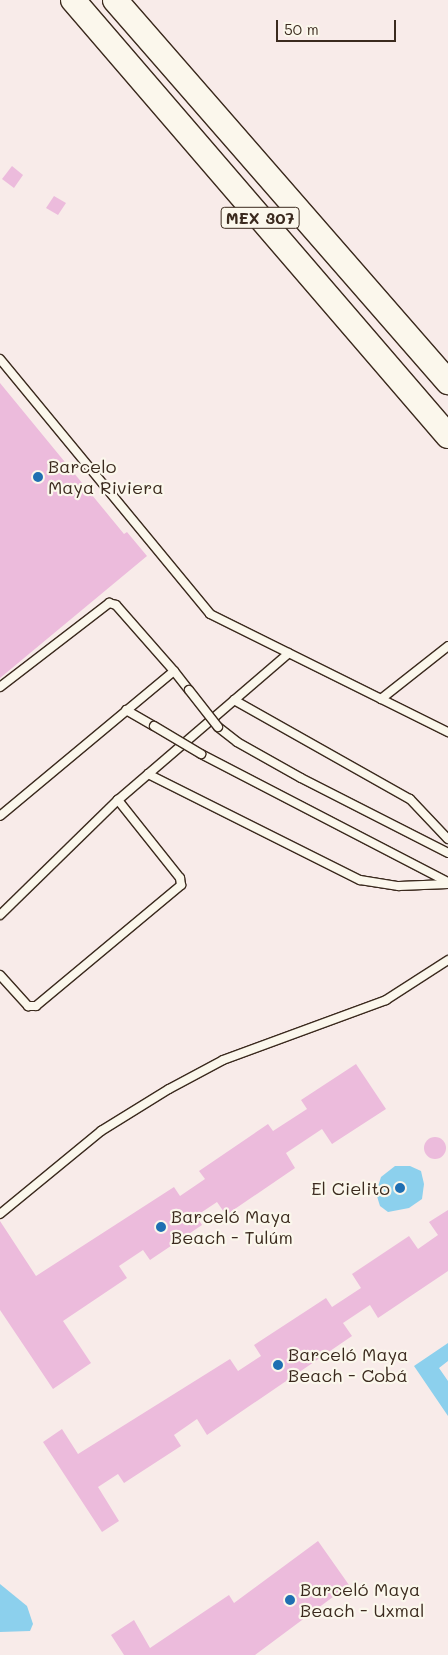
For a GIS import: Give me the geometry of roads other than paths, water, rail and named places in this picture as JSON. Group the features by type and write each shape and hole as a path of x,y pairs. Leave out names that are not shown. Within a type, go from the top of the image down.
{"highway":[{"name":"MEX 307","path":"73,0 448,436"},
{"name":"MEX 307","path":"115,0 448,382"}],"lane":[{"path":"0,359 210,614 448,732"},
{"path":"0,687 109,603 116,605 174,671 218,727 301,778 448,853"},
{"path":"381,700 448,646"},
{"path":"0,915 118,800 289,653"},
{"path":"0,816 174,671"},
{"path":"234,700 410,799 448,839"},
{"path":"126,710 201,754 448,883"},
{"path":"148,774 360,880 399,886 448,883"},
{"path":"0,975 28,1006 36,1006 181,885 180,878 118,800"},
{"path":"0,1214 101,1131 169,1089 223,1060 386,1000 448,960"}],"water":[{"name":"El Cielito","path":"395,1166 410,1166 421,1171 424,1184 422,1199 409,1208 388,1212 380,1206 376,1193 381,1177"},
{"path":"448,1343 448,1361 439,1368 448,1381 448,1416 414,1366"},
{"path":"0,1584 27,1606 33,1624 30,1631 0,1632"}],"place":[{"name":"Barcelo Maya Riviera","path":"38,477"},
{"name":"El Cielito","path":"400,1188"},
{"name":"Barceló Maya Beach - Tulúm","path":"161,1227"},
{"name":"Barceló Maya Beach - Cobá","path":"278,1365"},
{"name":"Barceló Maya Beach - Uxmal","path":"290,1600"}]}
